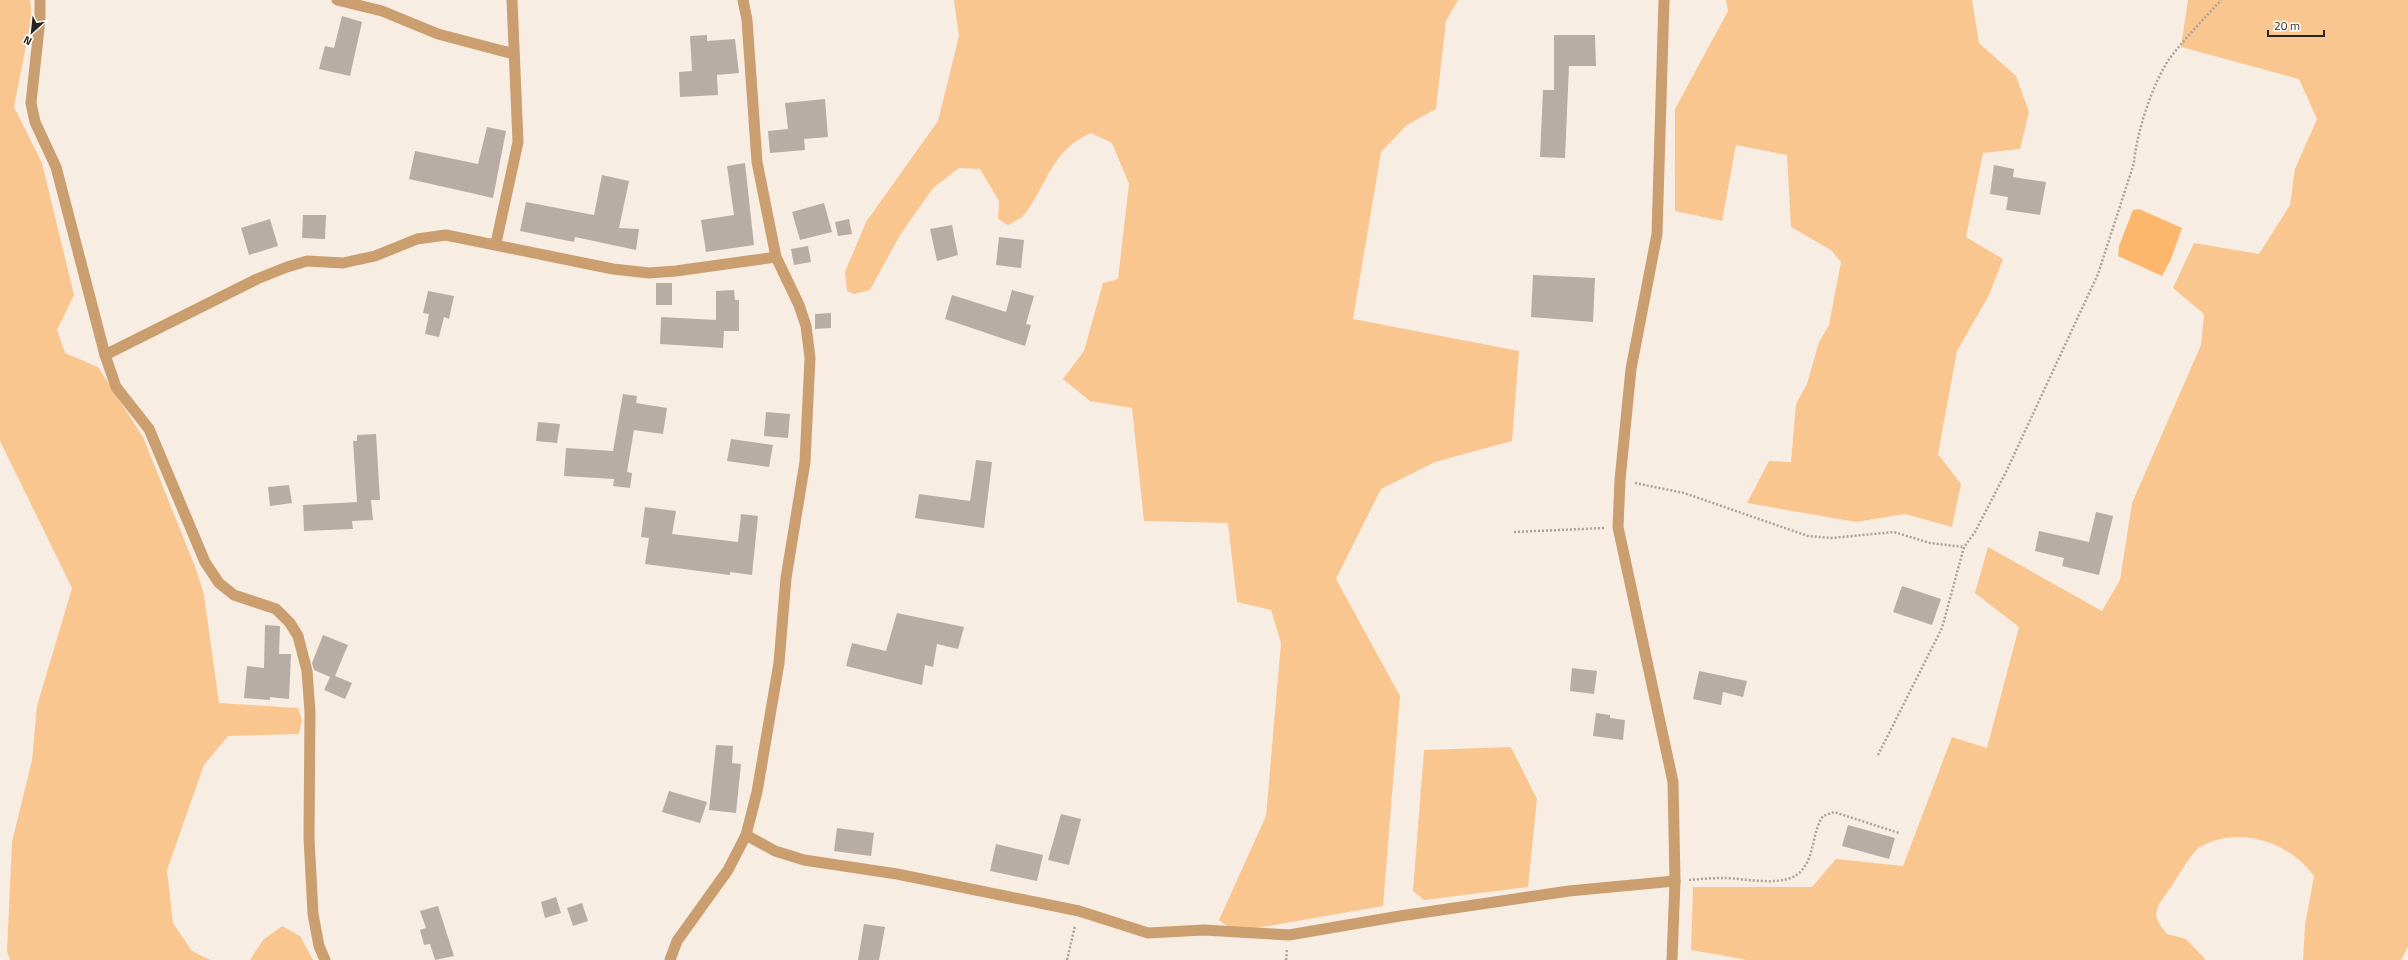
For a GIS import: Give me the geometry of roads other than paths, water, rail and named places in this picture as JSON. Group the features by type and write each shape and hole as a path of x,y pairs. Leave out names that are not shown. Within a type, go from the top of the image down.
{"street":[{"path":"40,0 40,18 31,103 35,122 56,167 105,355 116,387 150,428 204,562 219,583 234,595 276,609 290,623 298,636 307,671 310,712 308,837 313,914 319,946 325,960"},
{"path":"337,0 382,11 438,34 514,54"},
{"path":"496,243 518,142 512,0"},
{"path":"670,960 677,941 728,870 746,835 757,792 779,663 786,578 805,462 810,358 806,326 799,305 776,257 757,162 747,20 743,0"},
{"path":"1664,0 1657,234 1631,369 1620,480 1618,527 1673,782 1674,881 1672,960"},
{"path":"105,355 257,279 287,267 307,262 350,261 375,256 417,239 446,234 496,243 529,253 613,269 649,273 676,271 776,257"},
{"path":"746,835 774,851 804,860 897,874 1079,911 1148,933 1204,930 1289,935 1400,916 1569,891 1674,881"}]}
